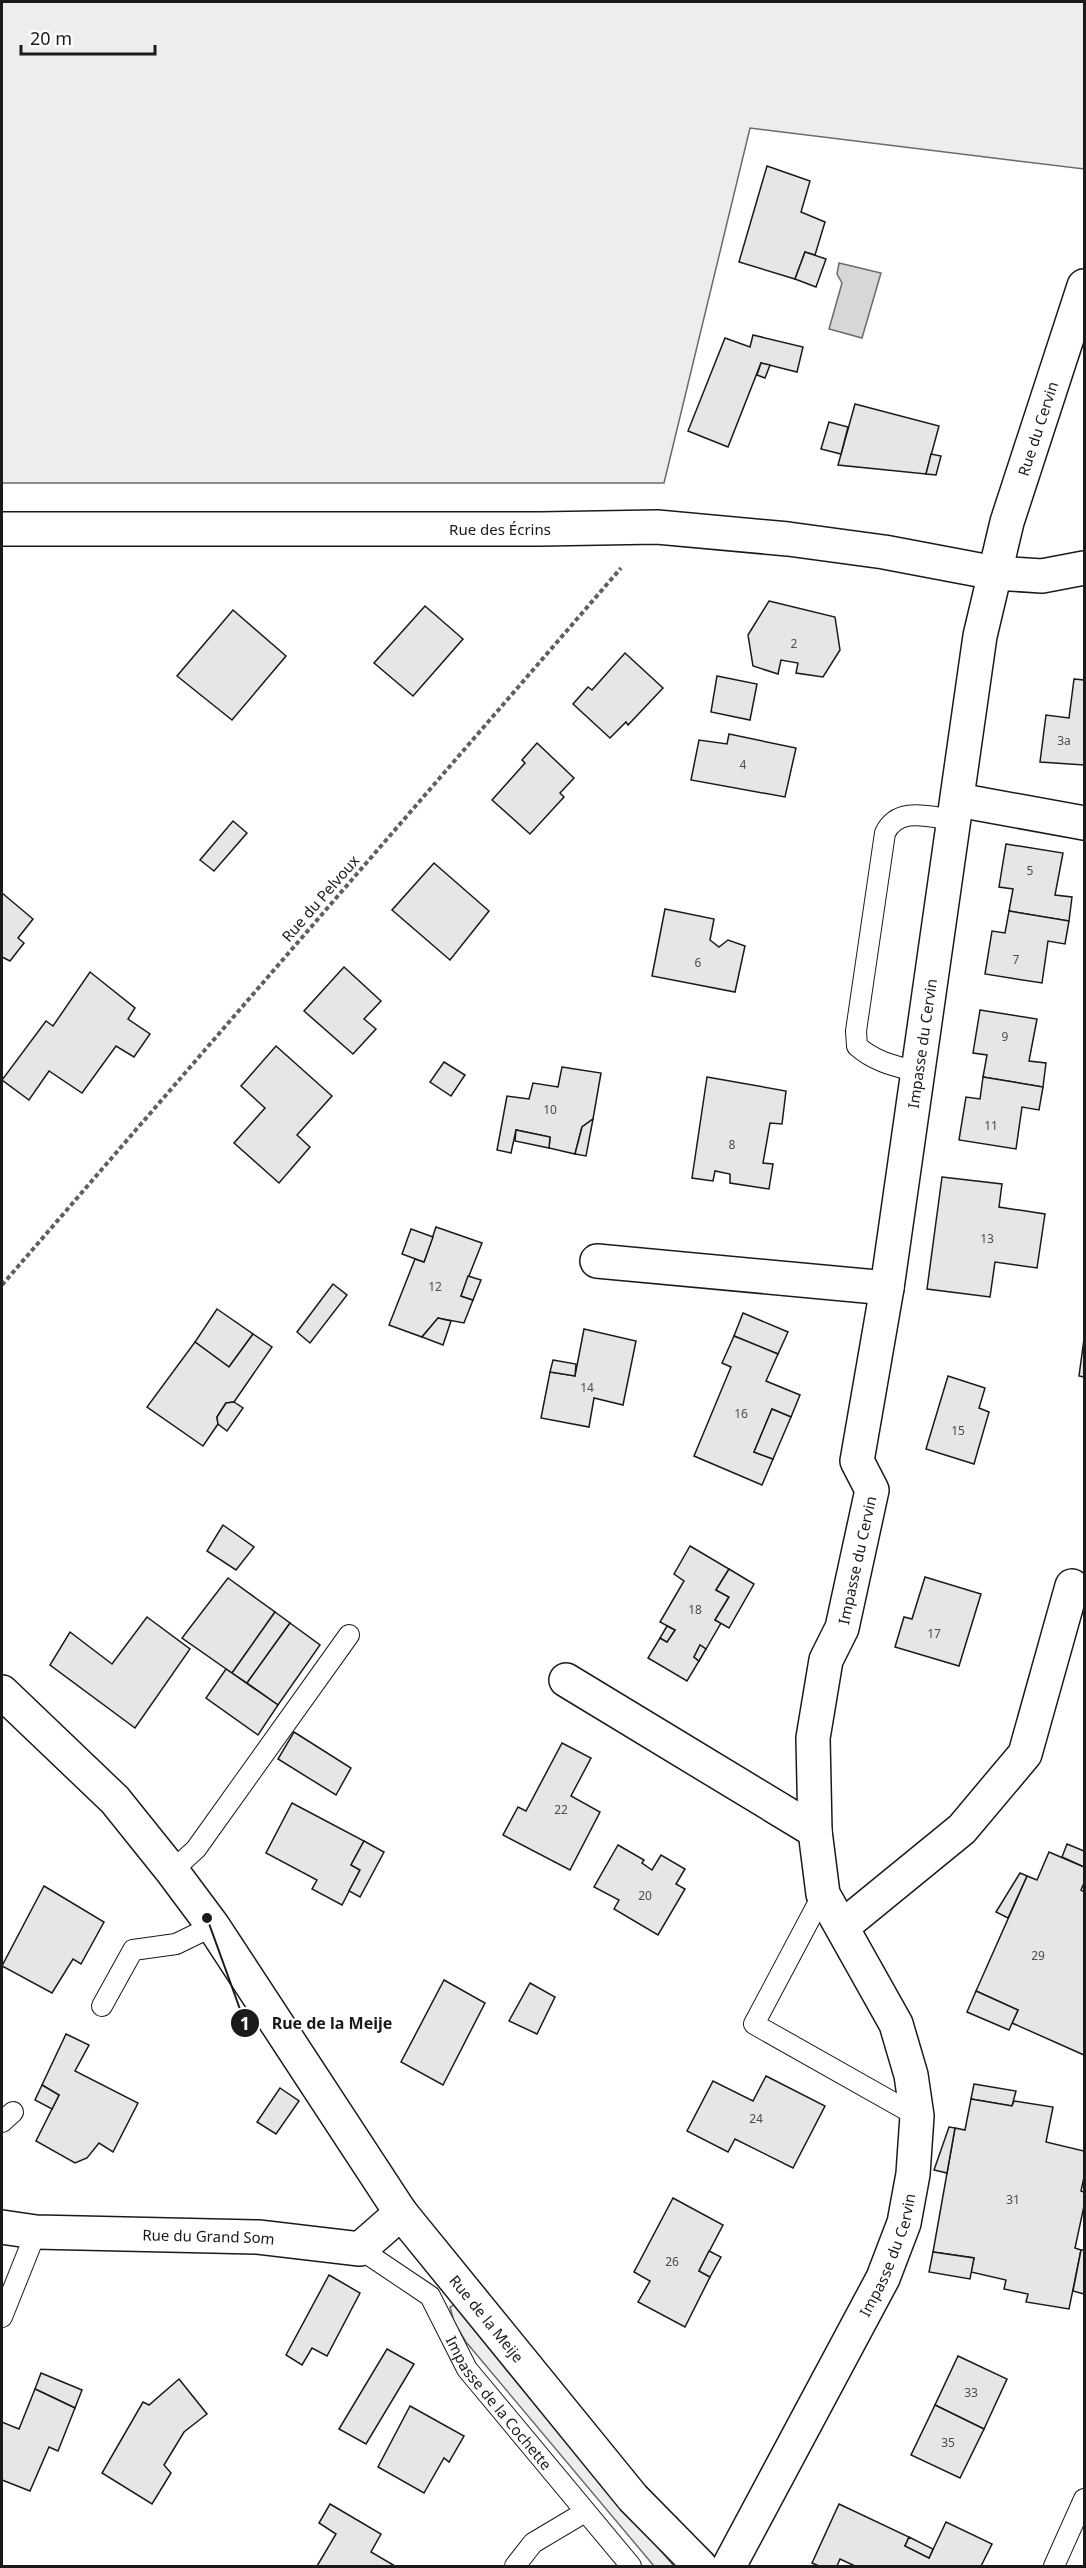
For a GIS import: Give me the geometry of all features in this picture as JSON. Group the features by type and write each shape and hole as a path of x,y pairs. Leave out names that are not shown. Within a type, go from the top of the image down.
{"street":[{"name":"Rue du Cervin","path":"995,573 1007,522 1084,286"},
{"name":"Rue des Écrins","path":"2,529 657,527 788,539 884,552 995,573 1042,576 1084,568"},
{"name":"Impasse du Cervin","path":"729,2566 883,2278 904,2223 913,2174 917,2116 911,2075 896,2024 823,1894 815,1831 813,1738 826,1660 842,1628 872,1490 857,1461 887,1288 980,636 995,573"},
{"path":"956,810 1084,823"},
{"path":"597,1261 887,1288"},
{"path":"842,1927 962,1829 1024,1754 1072,1586"},
{"path":"566,1680 815,1831"},
{"name":"Rue de la Meije","path":"2,1692 115,1800 172,1870 213,1926 401,2213 633,2498 700,2566"},
{"path":"360,2249 401,2213"},
{"name":"Rue du Grand Som","path":"2,2227 36,2232 258,2238 360,2249"}],"lane":[{"path":"918,1072 879,1061 867,1055 857,1046 858,1020 888,827 891,822 901,817 956,810"},
{"path":"172,1870 196,1849 349,1635"},
{"path":"823,1894 754,2024 917,2116"},
{"path":"102,2006 133,1950 176,1944 213,1926"},
{"path":"2,2317 36,2232"},
{"name":"Impasse de la Cochette","path":"360,2249 430,2296 467,2370 631,2566"},
{"path":"1054,2566 1084,2499"},
{"path":"514,2566 533,2543 585,2512"}],"path":[{"name":"Rue du Pelvoux","path":"2,1285 657,527"}],"shaded area":[{"path":"2,2 1084,2 1084,169 750,128 664,483 2,483"},
{"path":"839,263 881,273 862,338 829,329 842,283 837,274"},
{"path":"464,2299 568,2443 674,2566 654,2566 466,2342 454,2322 450,2307"}],"building":[{"path":"767,166 810,181 801,212 825,222 815,255 805,252 795,279 739,262"},
{"path":"805,252 826,259 816,287 795,279"},
{"path":"753,335 803,347 797,372 761,363 728,447 688,431 725,338 750,347"},
{"path":"761,363 770,365 765,378 757,375"},
{"path":"855,404 939,426 926,474 838,465"},
{"path":"829,422 848,427 841,454 821,449"},
{"path":"931,454 941,456 936,475 926,474"},
{"path":"769,601 835,617 840,650 823,677 796,673 798,663 781,660 778,674 753,666 748,635"},
{"path":"425,606 463,639 413,696 374,663"},
{"path":"233,610 286,656 232,720 177,676"},
{"path":"625,653 663,688 628,725 626,722 610,738 573,704 588,687 592,690"},
{"path":"717,676 757,684 750,720 711,712"},
{"path":"1074,679 1084,680 1084,765 1040,762 1046,715 1069,718"},
{"path":"729,734 796,748 785,797 691,780 699,740 727,744"},
{"path":"537,743 574,778 560,793 564,797 530,834 492,800 525,763 522,760"},
{"path":"233,821 247,833 214,871 200,860"},
{"path":"1006,844 1063,853 1055,895 1072,897 1069,921 1009,911 1013,889 999,887"},
{"path":"434,863 489,911 450,960 392,910"},
{"path":"2,893 33,919 18,938 24,943 10,961 2,957"},
{"path":"665,909 714,919 710,940 719,947 728,940 745,946 735,992 652,976"},
{"path":"1009,911 1069,921 1065,944 1048,941 1042,983 985,974 992,931 1005,933"},
{"path":"344,967 381,1001 364,1019 376,1029 353,1054 304,1011"},
{"path":"90,972 135,1008 128,1019 150,1034 134,1057 116,1046 82,1093 49,1071 29,1100 2,1080 46,1021 53,1026"},
{"path":"980,1010 1037,1019 1029,1061 1046,1063 1043,1087 983,1077 987,1055 973,1053"},
{"path":"276,1046 332,1096 297,1135 310,1147 279,1183 234,1143 265,1108 241,1086"},
{"path":"444,1062 465,1075 451,1096 430,1082"},
{"path":"562,1067 601,1073 593,1119 582,1127 575,1154 549,1148 550,1137 516,1130 511,1153 497,1150 507,1096 529,1099 533,1083 558,1087"},
{"path":"707,1077 786,1091 782,1124 770,1123 763,1163 773,1164 769,1189 730,1183 730,1174 715,1171 713,1181 692,1178"},
{"path":"983,1077 1043,1087 1039,1110 1022,1107 1016,1149 959,1140 966,1097 980,1099"},
{"path":"593,1119 586,1156 575,1154 582,1127"},
{"path":"516,1130 550,1137 549,1148 515,1141"},
{"path":"942,1177 1002,1184 999,1207 1045,1214 1037,1268 995,1262 990,1297 927,1289"},
{"path":"436,1227 482,1243 461,1296 473,1300 464,1323 438,1318 422,1337 389,1325 415,1259 424,1262"},
{"path":"411,1229 433,1237 424,1262 402,1254"},
{"path":"468,1276 481,1280 473,1300 461,1296"},
{"path":"333,1284 347,1295 310,1343 297,1332"},
{"path":"217,1309 253,1334 229,1367 195,1342"},
{"path":"743,1313 788,1332 778,1354 734,1336"},
{"path":"438,1318 451,1321 443,1345 422,1337"},
{"path":"584,1329 636,1341 623,1405 594,1398 589,1427 541,1418 550,1372 575,1376"},
{"path":"253,1334 272,1347 234,1402 226,1403 217,1417 218,1424 203,1446 147,1407 195,1342 229,1367"},
{"path":"734,1336 778,1354 766,1381 800,1395 791,1417 772,1409 754,1452 773,1459 762,1485 694,1456 731,1367 722,1363"},
{"path":"1084,1339 1084,1377 1079,1376"},
{"path":"553,1360 576,1364 575,1376 550,1372"},
{"path":"948,1376 985,1388 979,1408 989,1412 974,1464 926,1449"},
{"path":"234,1402 243,1408 227,1431 218,1424 217,1417 226,1403"},
{"path":"772,1409 791,1417 773,1459 754,1452"},
{"path":"223,1525 254,1547 236,1570 207,1551"},
{"path":"690,1546 729,1569 716,1590 729,1597 715,1620 721,1623 706,1649 700,1645 694,1657 699,1661 687,1681 648,1658 660,1638 667,1642 675,1630 660,1622 684,1581 674,1574"},
{"path":"729,1569 754,1584 729,1628 715,1620 729,1597 716,1590"},
{"path":"925,1577 981,1594 959,1666 895,1647 904,1617 912,1619"},
{"path":"228,1578 275,1612 232,1673 182,1638"},
{"path":"275,1612 290,1623 247,1683 232,1673"},
{"path":"147,1617 190,1649 135,1728 50,1665 70,1632 112,1664"},
{"path":"290,1623 320,1645 278,1705 247,1683"},
{"path":"667,1626 675,1630 667,1642 660,1638"},
{"path":"700,1645 706,1649 699,1661 694,1657"},
{"path":"226,1669 278,1705 258,1735 206,1698"},
{"path":"294,1732 351,1768 336,1795 278,1759"},
{"path":"562,1743 591,1758 571,1796 600,1812 570,1870 503,1835 518,1807 526,1811"},
{"path":"292,1803 364,1841 351,1865 360,1870 342,1905 312,1889 317,1880 266,1853"},
{"path":"364,1841 384,1852 360,1897 349,1891 360,1870 351,1865"},
{"path":"1067,1844 1084,1851 1084,1867 1062,1857"},
{"path":"618,1845 644,1860 642,1863 652,1870 661,1855 685,1869 676,1884 685,1889 658,1935 614,1909 619,1900 594,1887"},
{"path":"1049,1852 1084,1867 1084,1883 1081,1890 1084,1892 1084,2055 1012,2023 1018,2010 976,1991 1027,1876 1037,1880"},
{"path":"1020,1873 1027,1876 1008,1918 996,1912"},
{"path":"44,1886 104,1922 81,1964 73,1959 52,1993 2,1966"},
{"path":"444,1980 485,2003 443,2085 401,2062"},
{"path":"530,1983 555,1997 537,2034 509,2021"},
{"path":"976,1991 1018,2010 1009,2030 967,2012"},
{"path":"66,2034 89,2045 75,2071 138,2103 113,2152 99,2143 87,2158 75,2163 36,2141 59,2095 42,2085"},
{"path":"766,2076 825,2106 793,2168 735,2139 728,2152 687,2131 713,2081 753,2101"},
{"path":"974,2084 1016,2091 1012,2106 971,2099"},
{"path":"42,2085 59,2095 52,2109 35,2100"},
{"path":"280,2088 299,2101 276,2134 257,2122"},
{"path":"971,2099 1012,2106 1014,2101 1053,2107 1046,2142 1084,2151 1084,2177 1081,2191 1084,2192 1084,2206 1075,2248 1081,2250 1069,2309 1026,2302 1028,2294 1004,2289 1006,2280 971,2272 974,2258 933,2252 955,2128 965,2130"},
{"path":"949,2127 955,2128 947,2173 934,2170"},
{"path":"673,2198 723,2225 699,2271 710,2277 685,2327 638,2302 650,2281 634,2272"},
{"path":"1081,2250 1084,2250 1084,2294 1073,2291"},
{"path":"709,2251 721,2257 710,2277 699,2271"},
{"path":"933,2252 974,2258 970,2279 929,2272"},
{"path":"329,2275 360,2293 327,2356 312,2348 302,2365 286,2355"},
{"path":"387,2349 414,2364 366,2444 339,2429"},
{"path":"958,2356 1007,2379 984,2429 935,2405"},
{"path":"41,2373 82,2390 75,2408 35,2389"},
{"path":"179,2379 207,2414 184,2432 164,2465 171,2473 152,2504 102,2473 143,2402 149,2405"},
{"path":"35,2389 75,2408 58,2451 49,2447 30,2491 2,2480 2,2422 19,2429"},
{"path":"935,2405 984,2429 960,2478 911,2455"},
{"path":"410,2406 464,2436 449,2462 444,2458 424,2493 378,2467"},
{"path":"330,2504 381,2534 371,2552 395,2566 317,2566 336,2534 319,2523"},
{"path":"839,2504 909,2537 905,2546 929,2558 946,2522 992,2544 981,2566 855,2566 840,2559 837,2566 819,2566 812,2563"},
{"path":"909,2537 933,2549 929,2558 905,2546"}],"place":[{"name":"Rue de la Meije","path":"207,1918"}]}
